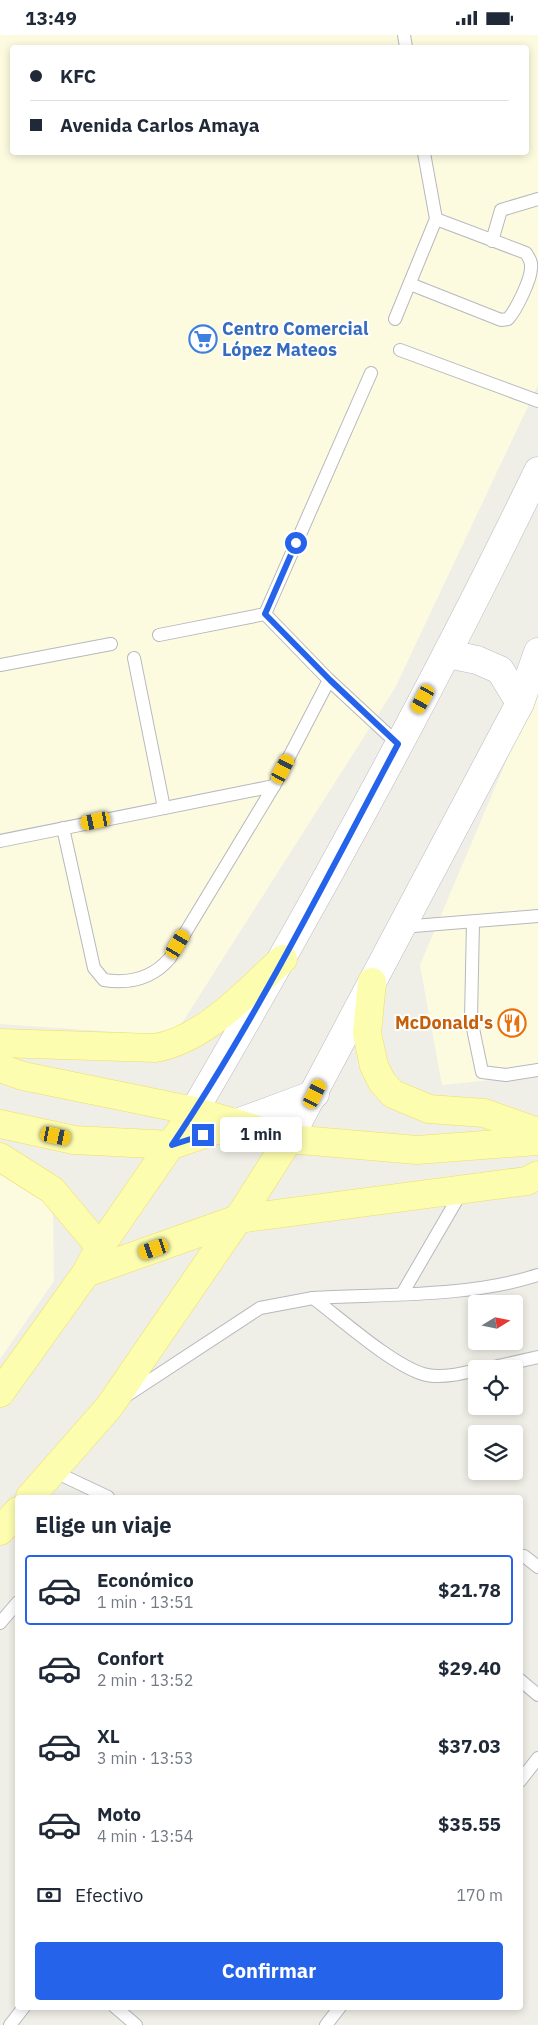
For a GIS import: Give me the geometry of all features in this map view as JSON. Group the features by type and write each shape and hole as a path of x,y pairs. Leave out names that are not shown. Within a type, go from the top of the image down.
{"main road":[{"path":"0,1393 86,1273 100,1247 172,1145 283,959 448,654 538,471"},
{"path":"32,1495 109,1407 238,1219 289,1139 315,1094 400,927 520,703 538,652"},
{"path":"448,654 477,660 500,670 520,703"},
{"path":"0,1043 155,1048 168,1045 209,1024 283,959"},
{"path":"372,981 367,1033 374,1066 382,1082 393,1094 428,1109 484,1113 538,1132"},
{"path":"0,1068 23,1076 194,1111 289,1139 417,1150 538,1141"},
{"path":"0,1124 74,1140 172,1145 315,1094"},
{"path":"0,1157 52,1190 100,1247"},
{"path":"86,1273 238,1219 527,1181 538,1175"},
{"path":"0,1531 15,1514"}],"lane":[{"path":"395,319 436,219 424,155"},
{"path":"492,241 501,210 538,199"},
{"path":"410,284 501,320 508,319 516,307 532,269 530,259 526,253 436,219"},
{"path":"400,351 538,401"},
{"path":"265,614 371,373"},
{"path":"159,635 265,614"},
{"path":"265,614 330,680 398,744"},
{"path":"0,665 111,644"},
{"path":"134,658 164,808"},
{"path":"62,828 94,968 104,980 119,983 148,977 160,969 170,958 274,786 330,680"},
{"path":"0,841 274,786"},
{"path":"400,927 538,916"},
{"path":"473,922 470,1019 482,1072 506,1075 538,1070"},
{"path":"402,1293 464,1189"},
{"path":"109,1407 260,1308 313,1298 402,1293 515,1282 538,1275"},
{"path":"313,1298 397,1361 424,1375 468,1372"},
{"path":"523,1360 538,1357"},
{"path":"53,1471 102,1495"},
{"path":"524,1556 538,1567"},
{"path":"0,1623 15,1606"},
{"path":"523,1683 538,1695"},
{"path":"523,1777 538,1758"},
{"path":"118,2010 136,2025"},
{"path":"326,2025 338,2010"}],"shaded area":[{"path":"0,35 538,35 538,385 395,688 182,1023 162,1035 0,1024"},
{"path":"538,686 538,1075 442,1085 420,965"},
{"path":"0,1174 41,1193 53,1215 54,1281 0,1359"}],"place":[{"name":"Centro Comercial López Mateos","path":"203,339"},
{"name":"McDonald's","path":"512,1023"}],"route":[{"path":"203,1135 172,1145 283,959 398,744 330,680 265,614 296,543"}]}
